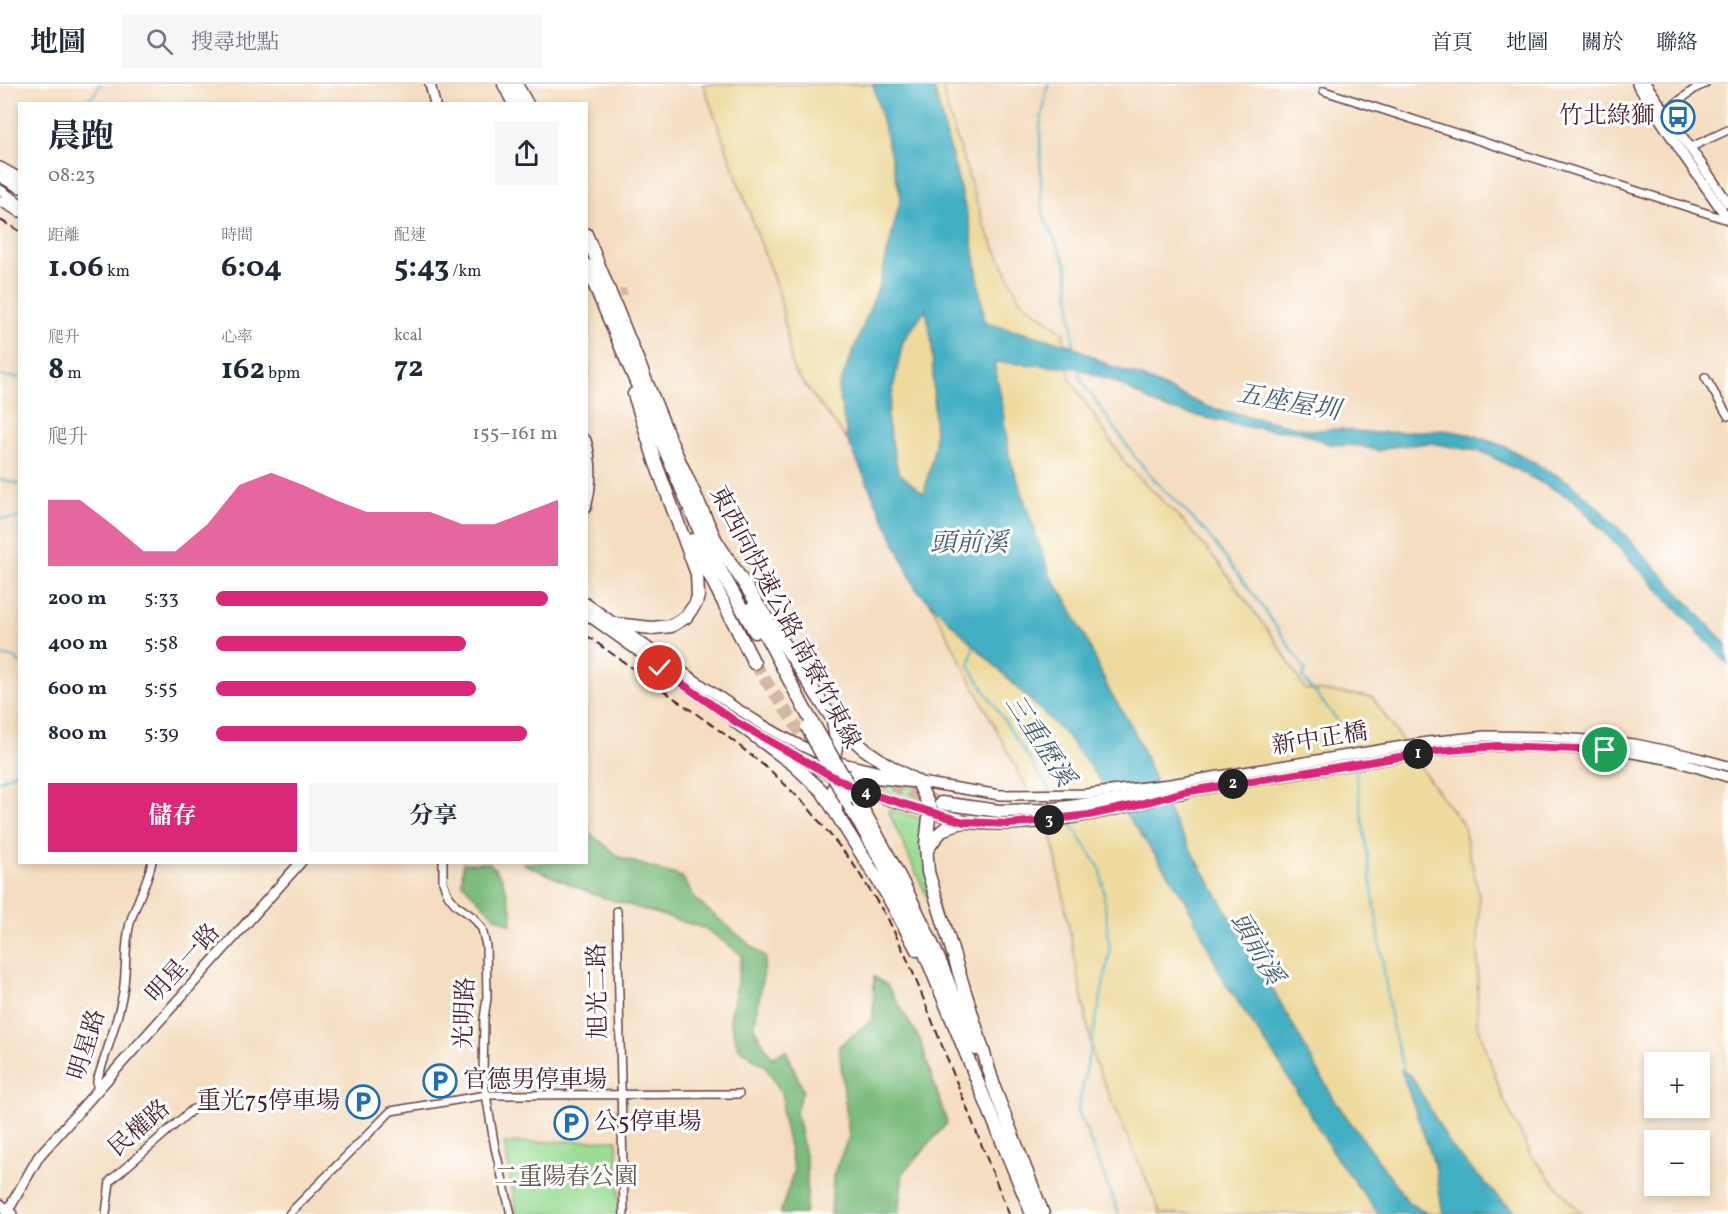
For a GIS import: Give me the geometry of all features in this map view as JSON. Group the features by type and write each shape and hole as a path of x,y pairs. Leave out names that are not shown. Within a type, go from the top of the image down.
{"highway":[{"path":"504,84 513,102"},
{"path":"516,84 526,102"},
{"name":"東西向快速公路 南寮竹東線","path":"588,239 673,447 715,539 800,707 820,754 882,862 915,927 1032,1214"},
{"name":"東西向快速公路 南寮竹東線","path":"588,270 703,538 909,892 967,1030 994,1086 1043,1214"},
{"path":"615,624 652,628 671,626 686,617 696,603 699,588 697,574 652,451 619,341"},
{"path":"669,497 754,663"},
{"path":"715,539 832,720 863,748 918,782 930,808 926,851 928,872 994,1086"},
{"path":"813,765 827,765 833,760 837,746 832,720"},
{"path":"736,722 794,765 822,791 886,893 944,1001"},
{"path":"838,816 833,796 837,779 860,775 918,782"},
{"path":"941,803 999,811 1046,810 1184,792"},
{"path":"926,851 944,828 964,822"}],"street":[{"path":"430,84 434,102"},
{"path":"1637,84 1689,148 1728,203"},
{"path":"1646,84 1662,114 1728,219"},
{"path":"1662,114 1696,88 1705,84"},
{"path":"1324,91 1728,219"},
{"path":"1689,148 1728,130"},
{"path":"0,167 18,177"},
{"path":"0,177 18,187"},
{"path":"0,190 18,201"},
{"path":"0,201 18,211"},
{"path":"1705,377 1728,416"},
{"path":"588,452 591,490 588,501"},
{"name":"新中正橋","path":"588,604 735,708 797,744 833,760 918,782 1000,795 1086,794 1170,784 1439,741 1485,736 1549,737 1617,742 1665,750 1728,766"},
{"name":"新中正橋","path":"588,615 736,722 837,779 864,792 964,822 1009,824 1089,815 1184,792 1437,751 1497,746 1627,752 1672,760 1728,777"},
{"name":"明星路","path":"8,1213 39,1156 97,1091 97,1081 121,1002 125,981 126,940 152,864"},
{"name":"明星一路","path":"97,1091 299,864"},
{"name":"光明路","path":"443,864 443,882 448,895 482,929 486,946 487,998 483,1077 495,1148 510,1214"},
{"name":"旭光二路","path":"617,911 624,1214"},
{"path":"289,1214 391,1111 486,1095 739,1094"},
{"name":"民權路","path":"106,1214 110,1181 194,1109"},
{"path":"0,1204 8,1213"}],"green space":[{"path":"863,778 915,787 924,805 843,779"},
{"path":"888,810 924,819 941,928"},
{"path":"588,832 621,858 682,877 696,900 766,958 754,1028 772,1058 786,1050 803,1090 796,1111 807,1166 805,1214 780,1214 794,1170 782,1114 783,1096 766,1067 738,1048 730,1020 742,955 706,929 593,894 525,864 588,864"},
{"path":"463,864 491,864 502,878 512,911 511,925 494,916 462,883"},
{"path":"874,977 887,985 920,1040 947,1123 903,1173 898,1214 831,1214 833,1176 849,1136 839,1046 873,1019"},
{"name":"二重陽春公園","path":"617,1140 620,1214 517,1214 504,1143"}],"sand":[{"path":"703,84 942,84 949,114 984,225 1020,300 1063,332 1070,379 1126,464 1182,520 1218,562 1277,643 1305,689 1372,697 1463,824 1479,895 1477,1022 1502,1096 1532,1157 1581,1214 1161,1214 1094,1060 1052,837 848,441 793,370 780,297"}],"water":[{"name":"頭前溪","path":"873,84 933,84 970,226 985,323 1070,345 1112,367 1137,375 1208,407 1309,430 1340,429 1374,433 1445,430 1472,435 1506,447 1569,482 1588,498 1725,643 1728,664 1574,500 1483,452 1430,443 1391,447 1378,451 1361,446 1329,444 1302,433 1247,427 1163,408 1116,382 1076,368 994,362 1009,455 1050,576 1066,599 1110,692 1133,728 1168,811 1279,1000 1335,1101 1409,1203 1428,1214 1379,1214 1337,1159 1280,1064 1225,983 1185,899 1139,832 1066,735 916,589 848,441 838,389 880,283 901,197","holes":["926,309 932,344 935,445 924,494 898,472 887,418 903,341"]},
{"path":"1401,1070 1411,1075 1452,1148 1497,1196 1518,1214 1443,1214 1435,1166"}],"waterway":[{"path":"83,102 93,96 100,84"},
{"path":"1048,84 1040,126 1041,194 1044,217 1067,266 1074,348"},
{"path":"1078,368 1081,380 1137,460 1206,532 1259,602 1306,670 1302,677 1343,727 1350,750"},
{"path":"0,376 18,378"},
{"path":"0,479 18,484"},
{"path":"0,517 18,518"},
{"name":"三重歷溪","path":"974,644 969,666 1050,791"},
{"path":"0,655 15,658 18,662"},
{"path":"1355,767 1391,1021 1404,1072"},
{"path":"0,781 18,771"},
{"name":"三重歷溪","path":"1069,821 1101,870 1110,951 1078,1110 1119,1214"}],"tunnel":[{"path":"610,296 627,291"},
{"path":"754,663 815,754"},
{"path":"875,779 941,803"}],"railway":[{"path":"0,220 18,230"},
{"path":"588,636 723,733 772,772 806,805 852,862 888,919 910,965 1009,1214"}],"place":[{"name":"竹北綠獅","path":"1678,117"},
{"name":"官德男停車場","path":"440,1081"},
{"name":"重光75停車場","path":"363,1102"},
{"name":"公5停車場","path":"571,1123"}],"route":[{"path":"660,668 736,722 837,779 864,792 964,822 1009,824 1089,815 1184,792 1471,747 1605,750"}],"water label":[{"name":"五座屋圳","path":"1288,403"}]}
